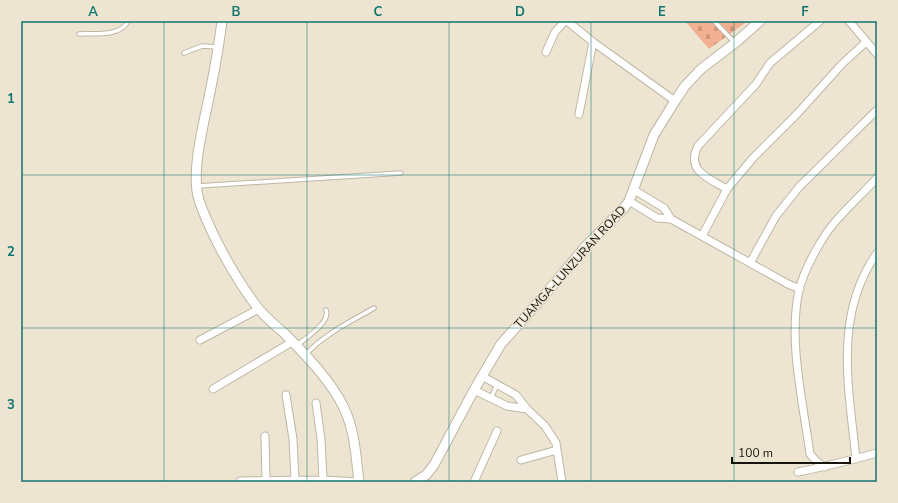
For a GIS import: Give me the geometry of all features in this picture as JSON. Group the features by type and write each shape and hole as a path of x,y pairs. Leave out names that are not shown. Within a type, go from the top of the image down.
{"street":[{"path":"222,21 219,47 200,140 196,171 197,192 203,212 217,242 240,282 259,309 305,355 334,391 344,408 351,426 359,482"},
{"path":"546,52 555,32 566,21 675,101"},
{"path":"727,189 701,173 696,168 694,160 696,150 756,84 770,63 820,21"},
{"path":"850,21 877,54"},
{"name":"TUAMGA-LUNZURAN ROAD","path":"415,482 426,475 434,465 474,390 501,344 585,247 624,208 629,201 654,135 685,86 701,69 735,43 755,22"},
{"path":"579,114 593,42"},
{"path":"702,236 727,189 753,158 842,64 866,42"},
{"path":"750,263 776,216 799,187 877,110"},
{"path":"825,467 817,462 810,454 795,336 800,289 820,244 834,223 877,178"},
{"path":"634,190 664,208 671,219"},
{"path":"629,201 656,218 671,219 788,284 800,289"},
{"path":"856,458 846,356 848,335 851,314 858,289 868,266 877,254"},
{"path":"200,340 259,309"},
{"path":"213,389 294,344"},
{"path":"482,376 516,395 527,409 544,426 556,443 562,482"},
{"path":"474,390 510,407 527,409"},
{"path":"286,395 293,439 296,480"},
{"path":"316,403 321,439 323,480"},
{"path":"474,482 497,431"},
{"path":"265,436 266,480"},
{"path":"522,460 557,450"},
{"path":"798,472 825,467 877,453"},
{"path":"240,480 323,480 367,482"}],"lane":[{"path":"79,34 115,32 126,26 128,21"},
{"path":"714,21 735,43"},
{"path":"184,53 202,46 219,47"},
{"path":"197,186 401,173"},
{"path":"305,355 326,335 348,321 374,308"},
{"path":"294,344 323,323 328,314 326,310"},
{"path":"491,398 498,385"}],"green space":[{"path":"685,21 748,21 709,49"}]}
